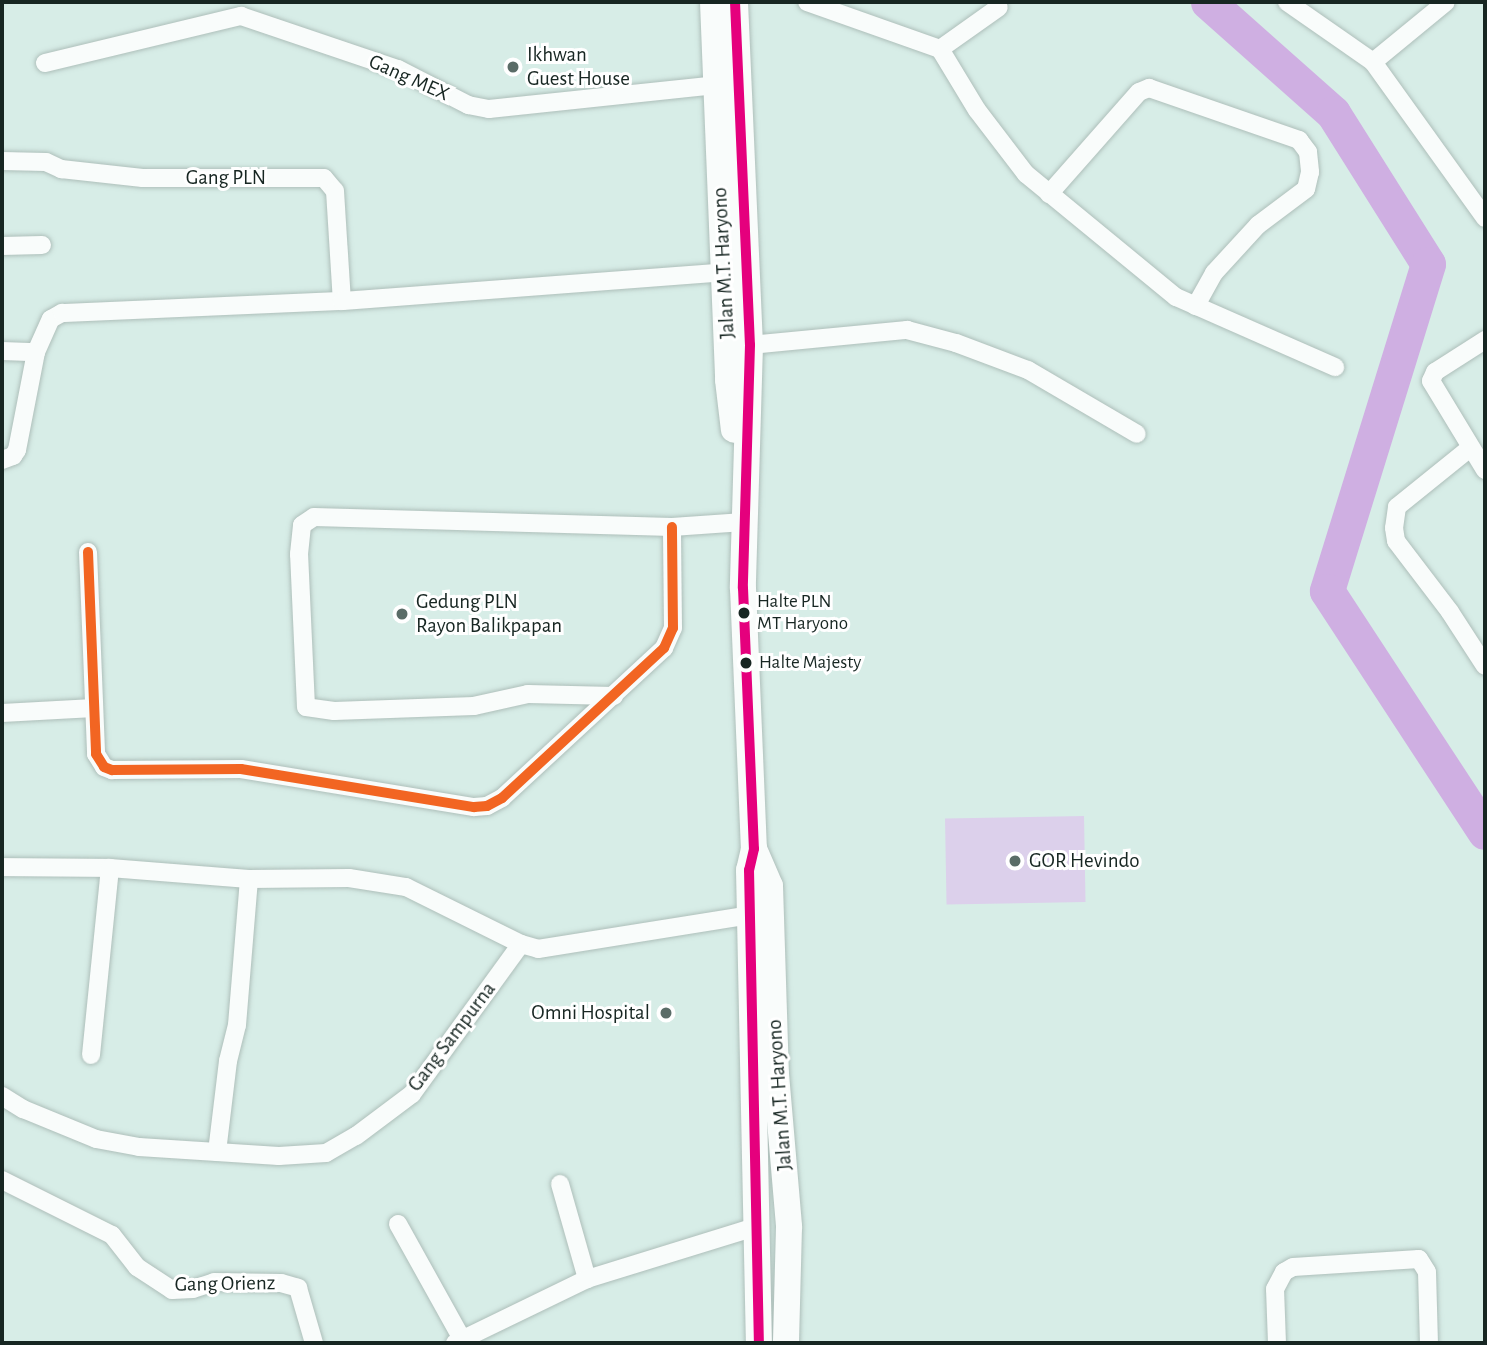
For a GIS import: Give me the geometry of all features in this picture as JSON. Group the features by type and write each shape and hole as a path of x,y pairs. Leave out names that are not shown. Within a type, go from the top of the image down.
{"main road":[{"name":"Jalan M.T. Haryono","path":"713,2 728,380 744,523"},
{"name":"Jalan M.T. Haryono","path":"735,2 750,345 744,523 744,649 754,849 749,870 759,1343"},
{"name":"Jalan M.T. Haryono","path":"754,849 770,886 776,1074 789,1227 786,1343"}],"street":[{"path":"807,2 940,49 976,110 1026,174 1176,297 1335,367"},
{"path":"1287,2 1373,62 1485,218"},
{"path":"1373,62 1446,2"},
{"path":"940,49 999,7"},
{"name":"Gang MEX","path":"45,63 241,16 398,69 468,105 489,109 716,85"},
{"path":"1049,194 1139,92 1149,88 1299,140 1308,152 1310,172 1306,189 1258,225 1214,273 1196,306"},
{"name":"Gang PLN","path":"2,161 46,162 61,169 144,178 324,178 335,191 342,301"},
{"path":"2,246 42,245"},
{"path":"2,460 13,456 17,450 36,352 51,319 62,313 342,301 724,272"},
{"path":"750,345 907,330 956,343 1028,370 1137,434"},
{"path":"1485,340 1435,372 1431,381 1485,470"},
{"path":"2,351 36,352"},
{"path":"1470,448 1397,508 1394,528 1396,541 1450,612 1485,666"},
{"path":"614,696 528,694 474,706 334,711 306,707 299,554 302,525 314,517 672,527 744,523"},
{"path":"88,552 97,760 112,770 241,769 474,807 487,806 502,798 664,648 671,636 672,527"},
{"path":"2,713 94,708"},
{"path":"2,867 110,868 249,879 349,878 406,887 521,944 538,949 751,915"},
{"path":"90,1055 110,868"},
{"path":"217,1152 228,1061 237,1025 249,879"},
{"name":"Gang Sampurna","path":"2,1096 23,1109 96,1139 139,1147 317,1154 337,1148 356,1136 412,1094 521,944"},
{"name":"Gang Orienz","path":"2,1180 111,1235 137,1267 172,1290 193,1289 214,1282 281,1283 298,1288 314,1343"},
{"path":"560,1184 587,1279"},
{"path":"398,1224 459,1341 587,1279 758,1226"},
{"path":"1277,1343 1275,1289 1284,1272 1293,1267 1419,1259 1427,1272 1429,1343"}],"shaded area":[{"name":"GOR Hevindo","path":"1084,816 1086,902 947,904 945,818"}],"waterway":[{"path":"1208,2 1333,113 1428,264 1327,591 1485,832"}],"transit line":[{"path":"735,2 750,345 743,588 754,849 749,870 759,1343"},
{"path":"88,552 96,754 104,767 112,770 241,769 474,807 487,806 502,798 664,648 673,628 672,527"}],"place":[{"name":"Ikhwan Guest House","path":"513,67"},
{"name":"Halte PLN MT Haryono","path":"744,613"},
{"name":"Gedung PLN Rayon Balikpapan","path":"402,614"},
{"name":"Halte Majesty","path":"746,663"},
{"name":"GOR Hevindo","path":"1015,861"},
{"name":"Omni Hospital","path":"666,1013"}]}
